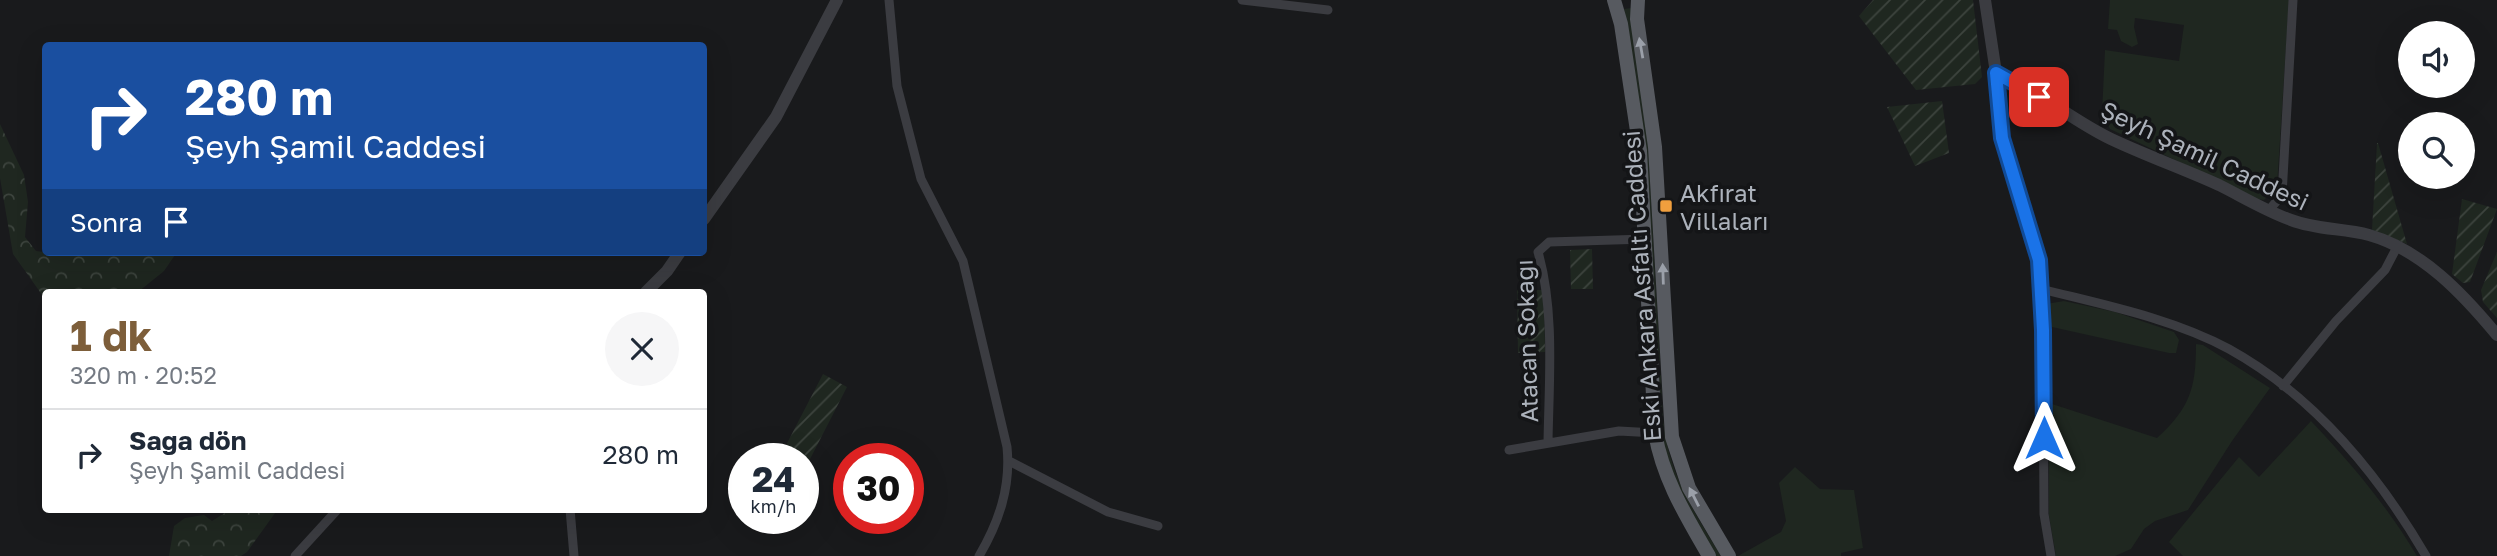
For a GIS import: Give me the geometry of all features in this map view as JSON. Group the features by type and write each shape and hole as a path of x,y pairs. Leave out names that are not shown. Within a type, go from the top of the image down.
{"main road":[{"name":"Eski Ankara Asfaltı Caddesi","path":"1614,0 1621,24 1640,150 1655,433 1671,489 1709,556"},
{"path":"1621,0 1631,0"},
{"name":"Eski Ankara Asfaltı Caddesi","path":"1638,0 1639,32 1656,147 1670,425 1676,453 1689,488 1729,556"}],"street":[{"path":"707,215 776,117 837,0"},
{"path":"889,0 897,86 914,153 921,179 963,261 992,374 1009,461 1009,477 997,523 979,556"},
{"path":"1242,0 1328,10"},
{"path":"1985,0 2002,138 2039,260 2044,514 2051,556"},
{"path":"2269,210 2282,195 2294,0"},
{"name":"Şeyh Şamil Caddesi","path":"1996,73 2108,138 2269,210 2311,227 2367,234 2420,259 2475,309 2497,335"},
{"name":"Atacan Sokağı","path":"1548,442 1549,369 1545,278 1538,252 1549,243 1646,239"},
{"path":"2283,386 2336,321 2385,270 2397,247"},
{"path":"649,289 677,256"},
{"path":"2041,289 2157,319 2229,349 2283,386 2330,427 2360,460 2388,497 2426,556"},
{"path":"1509,450 1619,431 1655,433"},
{"path":"1009,461 1108,512 1158,526"},
{"path":"295,556 334,513"},
{"path":"570,513 574,556"}],"green space":[{"path":"1873,0 1973,0 1982,77 1975,84 1916,90 1859,16"},
{"path":"2110,0 2289,0 2277,187 2264,200 2110,129 2102,113 2105,50 2179,61 2184,25 2135,18 2138,44 2132,47 2121,41 2117,30 2108,29"},
{"path":"1631,8 1647,125 1660,361 1655,361 1624,9"},
{"path":"1942,101 1949,153 1915,166 1887,107"},
{"path":"0,124 24,175 28,202 25,237 36,251 42,252 42,256 174,256 164,271 142,289 42,289 42,295 13,254 0,178"},
{"path":"2378,143 2407,244 2372,230"},
{"path":"2462,199 2497,209 2470,282 2463,283 2452,274"},
{"path":"1592,249 1593,289 1571,289 1570,250"},
{"path":"2497,252 2497,318 2483,302 2481,290"},
{"path":"1517,290 1544,290 1545,352 1518,353"},
{"path":"2064,301 2115,312 2174,332 2179,340 2176,353 2052,327 2046,317 2046,304"},
{"path":"2196,344 2203,345 2270,388 2188,510 2155,521 2144,529 2131,549 2115,556 2056,556 2049,516 2049,403 2157,438 2177,417 2189,396 2195,373"},
{"path":"823,374 847,387 818,443 787,443"},
{"path":"1661,375 1665,433 1673,466 1691,506 1721,556 1715,556 1679,494 1664,451 1656,376"},
{"path":"2311,421 2368,486 2417,556 2183,556 2169,542 2239,457 2259,477"},
{"path":"1795,467 1820,489 1854,490 1863,548 1841,553 1841,556 1738,556 1781,532 1786,521 1779,483"},
{"path":"225,513 275,513 247,552 241,556 169,556 174,526 185,518 204,515 212,521"}],"place":[{"name":"Akfırat Villaları","path":"1666,206"}],"route":[{"path":"2039,97 1996,73 2002,138 2039,260 2044,438"}]}
